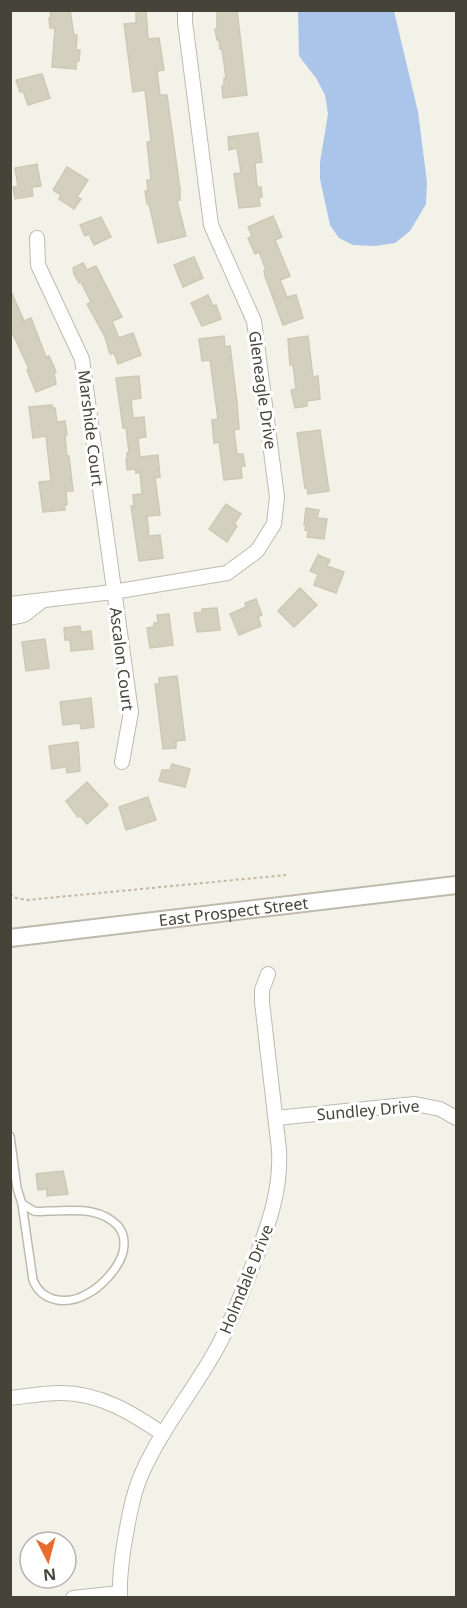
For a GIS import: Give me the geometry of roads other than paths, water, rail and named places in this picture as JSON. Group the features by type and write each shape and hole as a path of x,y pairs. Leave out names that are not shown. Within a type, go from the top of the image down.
{"street":[{"name":"Gleneagle Drive","path":"10,604 113,592 227,573 257,551 274,524 277,497 254,321 211,225 185,10"},
{"name":"Marshide Court","path":"37,238 38,265 82,359 113,592"},
{"name":"Ascalon Court","path":"113,592 130,712 122,762"},
{"path":"10,618 24,615 43,600"},
{"name":"East Prospect Street","path":"10,938 456,885"},
{"name":"Holmdale Drive","path":"120,1595 123,1550 130,1512 141,1474 163,1434 217,1349 237,1309 268,1226 279,1175 279,1150 262,1002 262,990 268,974"},
{"name":"Sundley Drive","path":"276,1118 415,1104 441,1109 456,1118"},
{"path":"10,1398 62,1393 97,1398 128,1410 163,1434"},
{"path":"73,1598 120,1595"}],"lane":[{"path":"10,1136 17,1188 22,1204 36,1288 49,1299 72,1300 90,1293 109,1275 120,1260 124,1244 122,1231 106,1215 87,1211 34,1211 22,1204"}],"water":[{"path":"298,11 394,11 418,112 427,182 426,204 410,231 395,243 375,246 353,245 339,238 330,225 320,179 320,162 328,114 325,95 316,78 299,56"}]}
